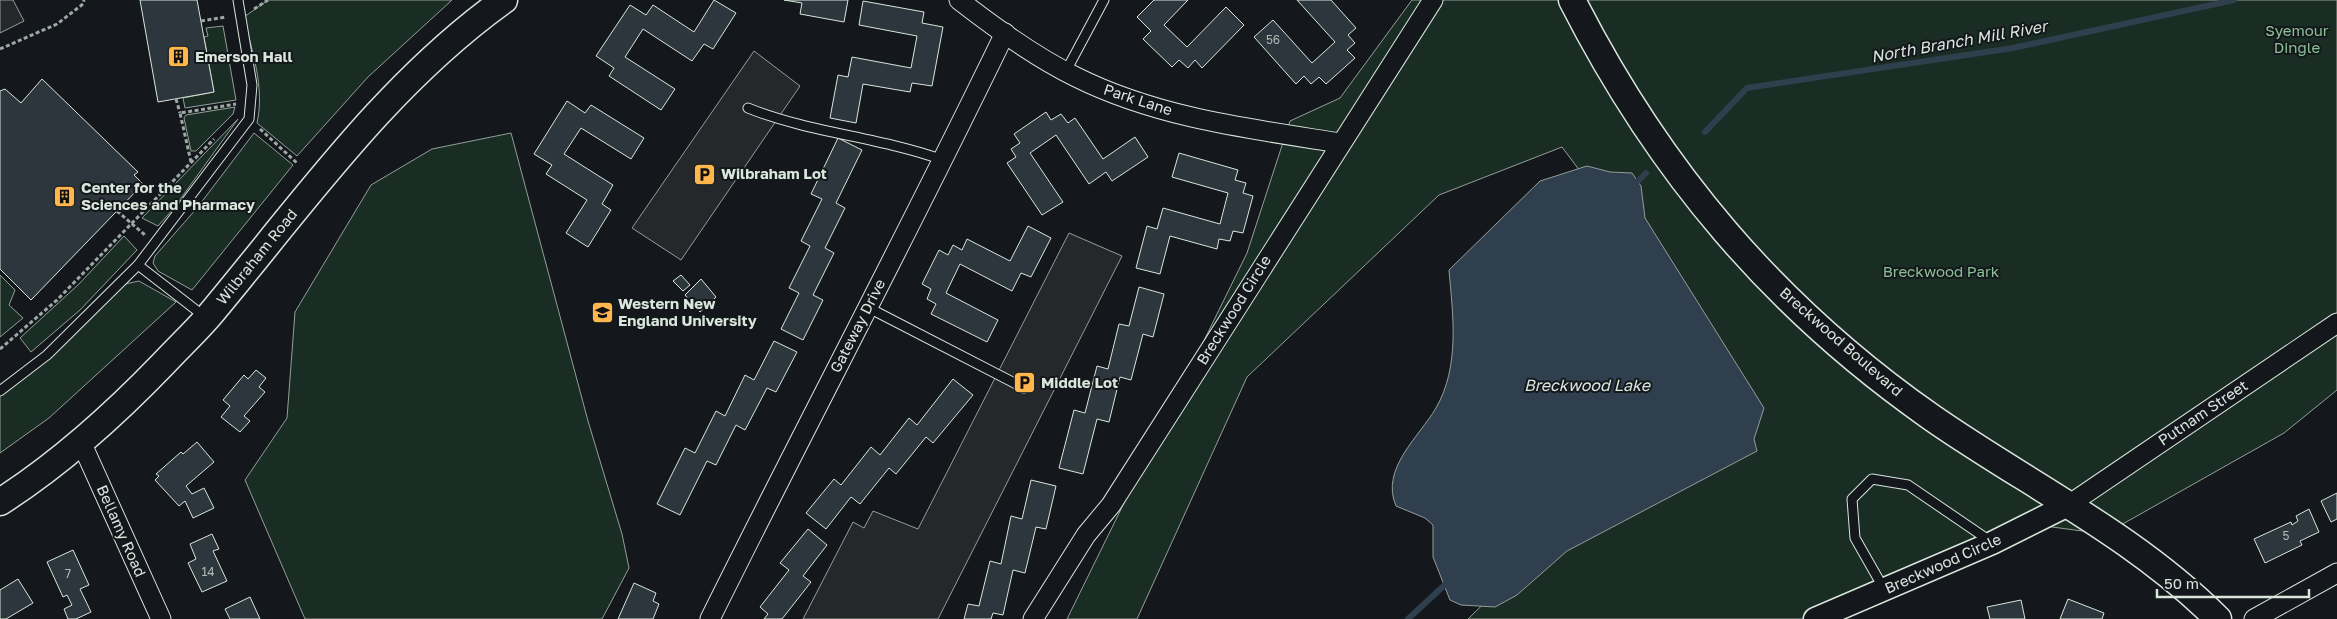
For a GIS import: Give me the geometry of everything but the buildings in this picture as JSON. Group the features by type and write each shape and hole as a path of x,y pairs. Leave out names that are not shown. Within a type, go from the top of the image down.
{"main road":[{"name":"Wilbraham Road","path":"0,502 40,476 81,442 135,392 207,318 346,149 404,85 440,50 504,0"},
{"name":"Breckwood Boulevard","path":"1572,0 1613,76 1667,160 1718,224 1770,280 1838,345 1908,401 2070,504 2162,570 2218,619"}],"street":[{"name":"Park Lane","path":"959,0 1005,33 1066,71 1098,87 1169,111 1226,124 1340,143"},
{"name":"Breckwood Circle","path":"1033,619 1086,535 1111,505 1340,143 1434,0"},
{"name":"Gateway Drive","path":"710,619 943,160 1005,33"},
{"name":"Putnam Street","path":"2070,504 2337,323"},
{"name":"Bellamy Road","path":"81,442 161,619"},
{"name":"Breckwood Circle","path":"1815,619 1992,543 2070,504"},
{"path":"2254,619 2337,573"}],"lane":[{"path":"0,391 47,355 138,265 250,119 252,85 238,0"},
{"path":"1066,71 1104,0"},
{"path":"748,108 777,120 910,148 943,160"},
{"path":"138,265 207,318"},
{"path":"867,307 1024,388"},
{"path":"1884,590 1855,538 1852,500 1872,480 1908,485 1992,543"}],"path":[{"path":"0,49 57,24 83,4 84,0"},
{"path":"248,11 268,0"},
{"path":"225,9 228,27"},
{"path":"201,21 226,17"},
{"path":"176,99 191,162"},
{"path":"180,113 241,103 239,112"},
{"path":"260,129 297,163"},
{"path":"0,349 56,300 219,133"},
{"path":"117,211 132,222"}],"green space":[{"path":"268,0 452,0 368,77 297,156 257,123 259,83 244,17"},
{"name":"Breckwood Park","path":"1412,0 2337,0 2337,390 2284,433 2105,534 2037,525 1813,619 1468,619 1685,407 1669,290 1562,147 1439,195 1247,377 1137,619 1067,619 1247,253 1290,121 1340,98"},
{"path":"223,26 236,100 185,108 183,98 214,92 204,37 208,36 206,28"},
{"path":"235,107 233,114 196,151 191,151 184,118 186,115"},
{"path":"238,119 174,208 158,226 142,218"},
{"path":"254,133 293,165 192,290 158,271 153,263 155,256 197,208"},
{"path":"511,133 588,421 622,534 629,568 602,619 305,619 245,480 287,418 295,312 371,185 432,149"},
{"path":"124,236 137,250 80,310 31,352 20,338 79,284"},
{"path":"0,275 15,290 9,305 23,318 0,337"},
{"path":"139,281 176,302 49,418 0,453 0,396 49,358 125,284"}],"shaded area":[{"path":"0,0 13,0 24,21 0,33"},
{"name":"Wilbraham Lot","path":"754,51 800,86 681,260 632,228"},
{"name":"Middle Lot","path":"1069,233 1122,256 938,619 803,619 853,522 864,528 873,511 918,529"}],"water":[{"name":"Breckwood Lake","path":"1587,166 1610,172 1632,173 1641,186 1645,218 1764,408 1754,439 1757,451 1567,551 1517,595 1495,607 1461,605 1450,600 1433,557 1433,525 1425,518 1396,506 1392,492 1397,466 1436,408 1444,392 1449,375 1452,358 1453,323 1449,270 1540,181"}],"waterway":[{"name":"North Branch Mill River","path":"1705,132 1747,88 2013,48 2234,0"},
{"name":"North Branch Mill River","path":"1632,187 1646,173"},
{"name":"North Branch Mill River","path":"1408,619 1449,581"}],"place":[{"name":"Emerson Hall","path":"179,57"},
{"name":"Wilbraham Lot","path":"705,174"},
{"name":"Center for the Sciences and Pharmacy","path":"65,197"},
{"name":"Western New England University","path":"602,313"},
{"name":"Middle Lot","path":"1025,383"}],"park label":[{"name":"Syemour Dingle","path":"2297,40"}]}
